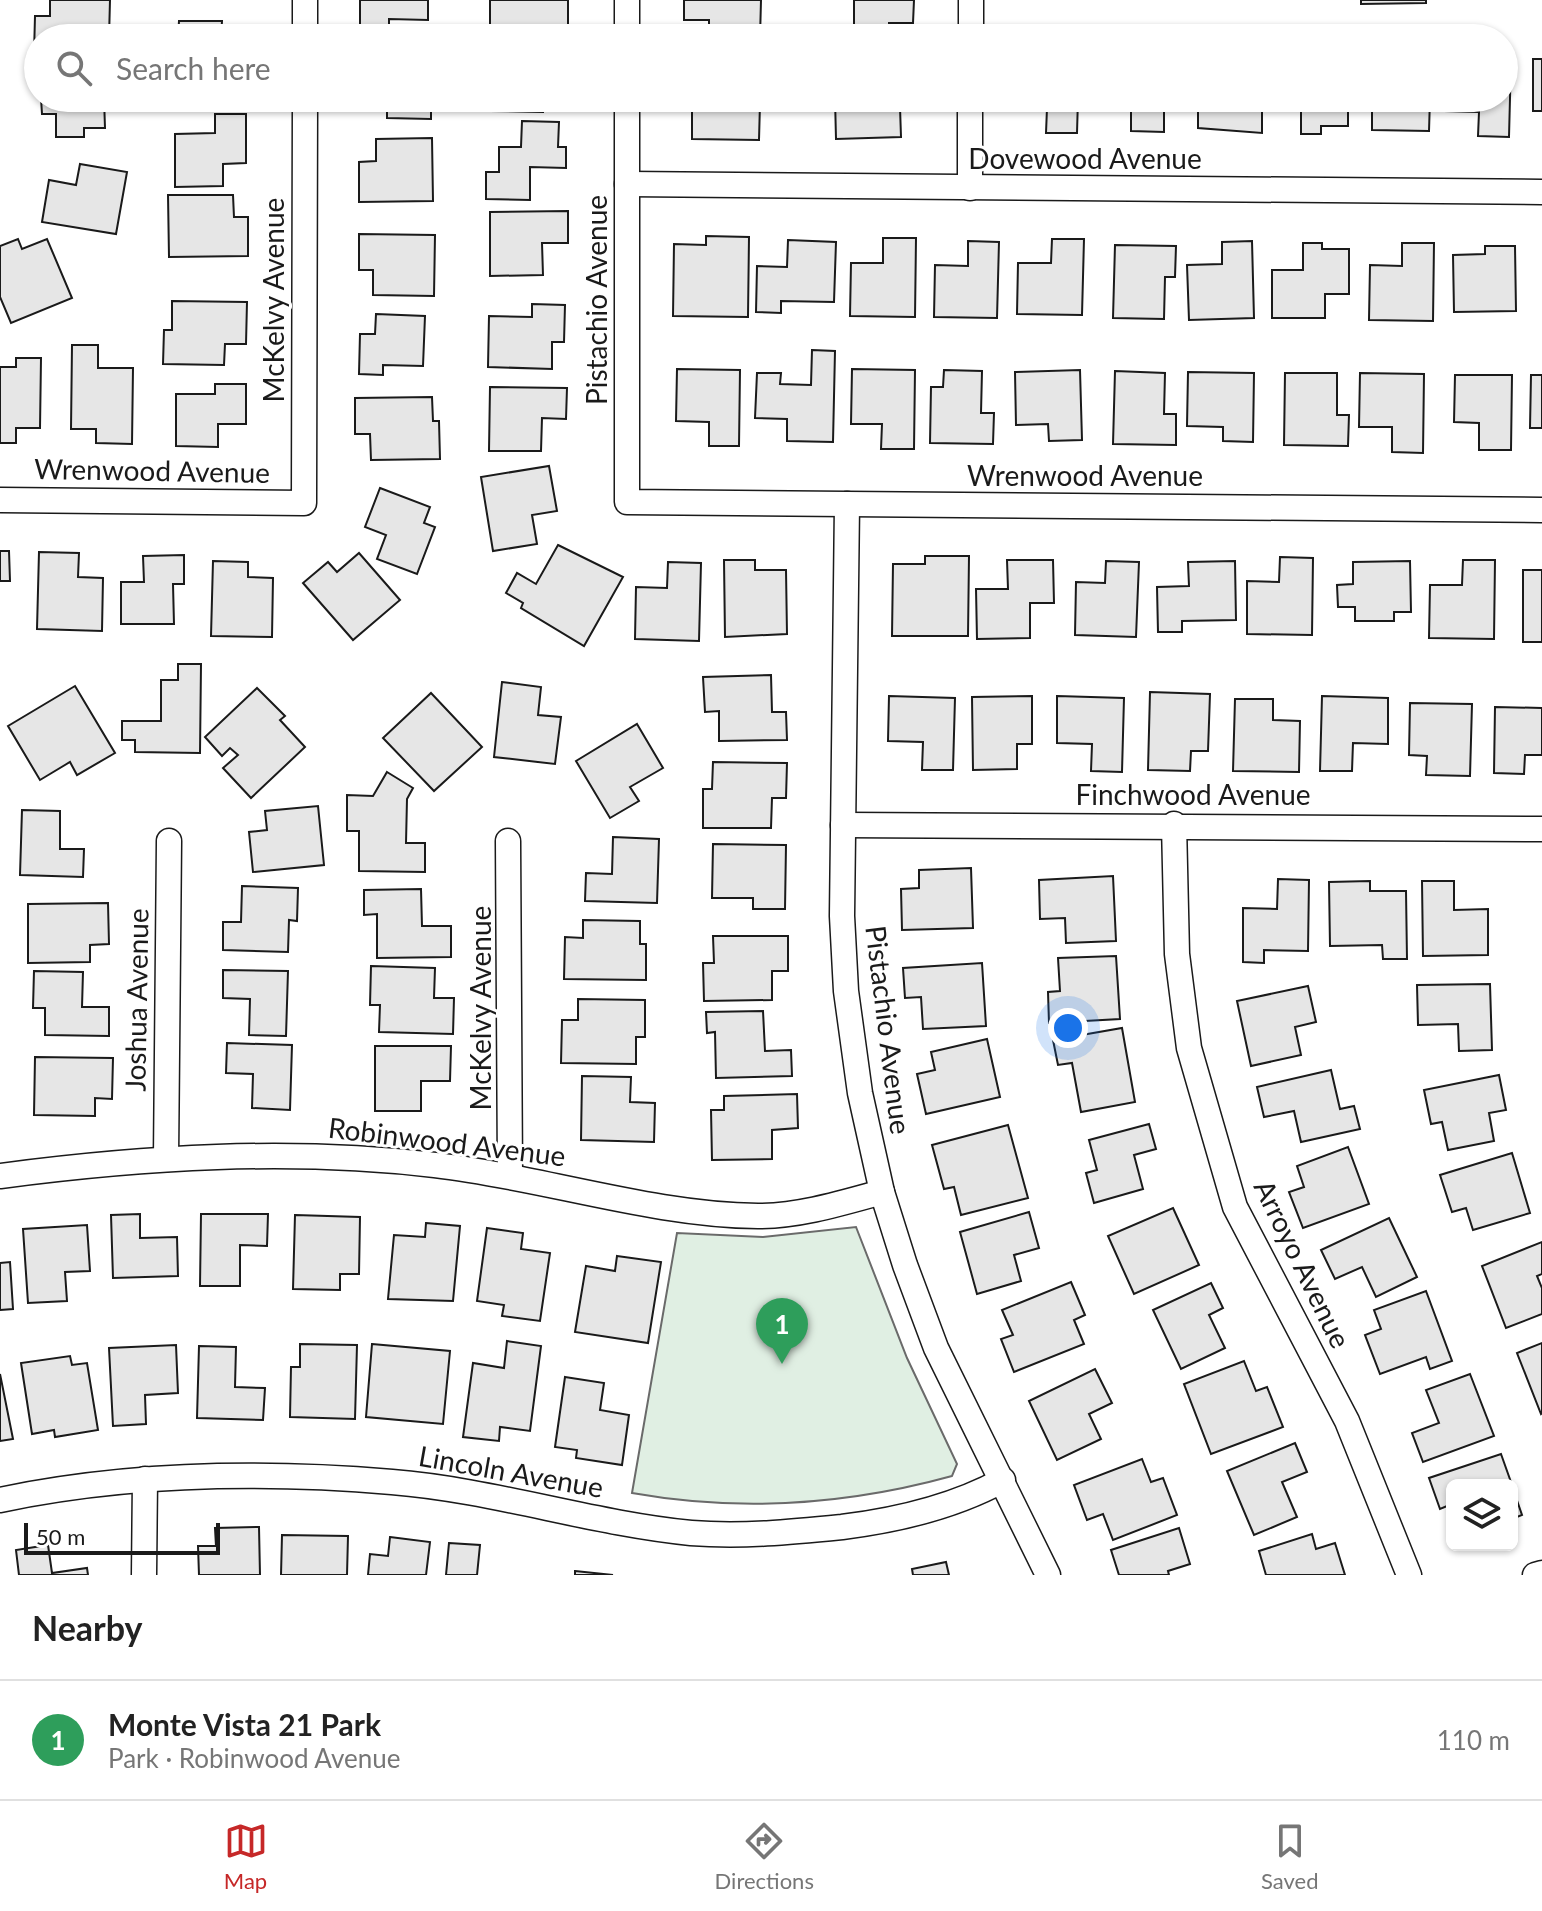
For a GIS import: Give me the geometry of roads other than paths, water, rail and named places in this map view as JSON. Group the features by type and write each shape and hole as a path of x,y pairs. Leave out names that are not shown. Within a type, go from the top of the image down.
{"street":[{"path":"305,0 305,24"},
{"path":"627,0 627,24"},
{"path":"971,0 971,24"},
{"name":"McKelvy Avenue","path":"304,503 305,112"},
{"name":"Pistachio Avenue","path":"627,112 627,502"},
{"path":"970,112 970,188"},
{"name":"Dovewood Avenue","path":"627,184 1542,192"},
{"name":"Wrenwood Avenue","path":"0,500 304,503"},
{"name":"Wrenwood Avenue","path":"627,502 1542,510"},
{"name":"Pistachio Avenue","path":"847,504 843,825 846,991 860,1093 882,1192 936,1348 1048,1575"},
{"name":"Finchwood Avenue","path":"843,825 1174,824 1542,829"},
{"name":"Arroyo Avenue","path":"1174,824 1177,954 1189,1048 1235,1207 1347,1421 1409,1575"},
{"name":"Joshua Avenue","path":"166,1159 169,841"},
{"name":"McKelvy Avenue","path":"508,841 511,899 510,1175"},
{"name":"Robinwood Avenue","path":"0,1176 166,1159 295,1155 432,1165 510,1175 694,1211 760,1216 826,1207 882,1192"},
{"name":"Lincoln Avenue","path":"0,1500 92,1483 262,1475 394,1482 691,1533 769,1535 882,1522 970,1499 1003,1480"},
{"path":"144,1575 145,1479"},
{"path":"1535,1575 1542,1573"}],"place":[{"name":"Monte Vista 21 Park","path":"782,1364"}]}
